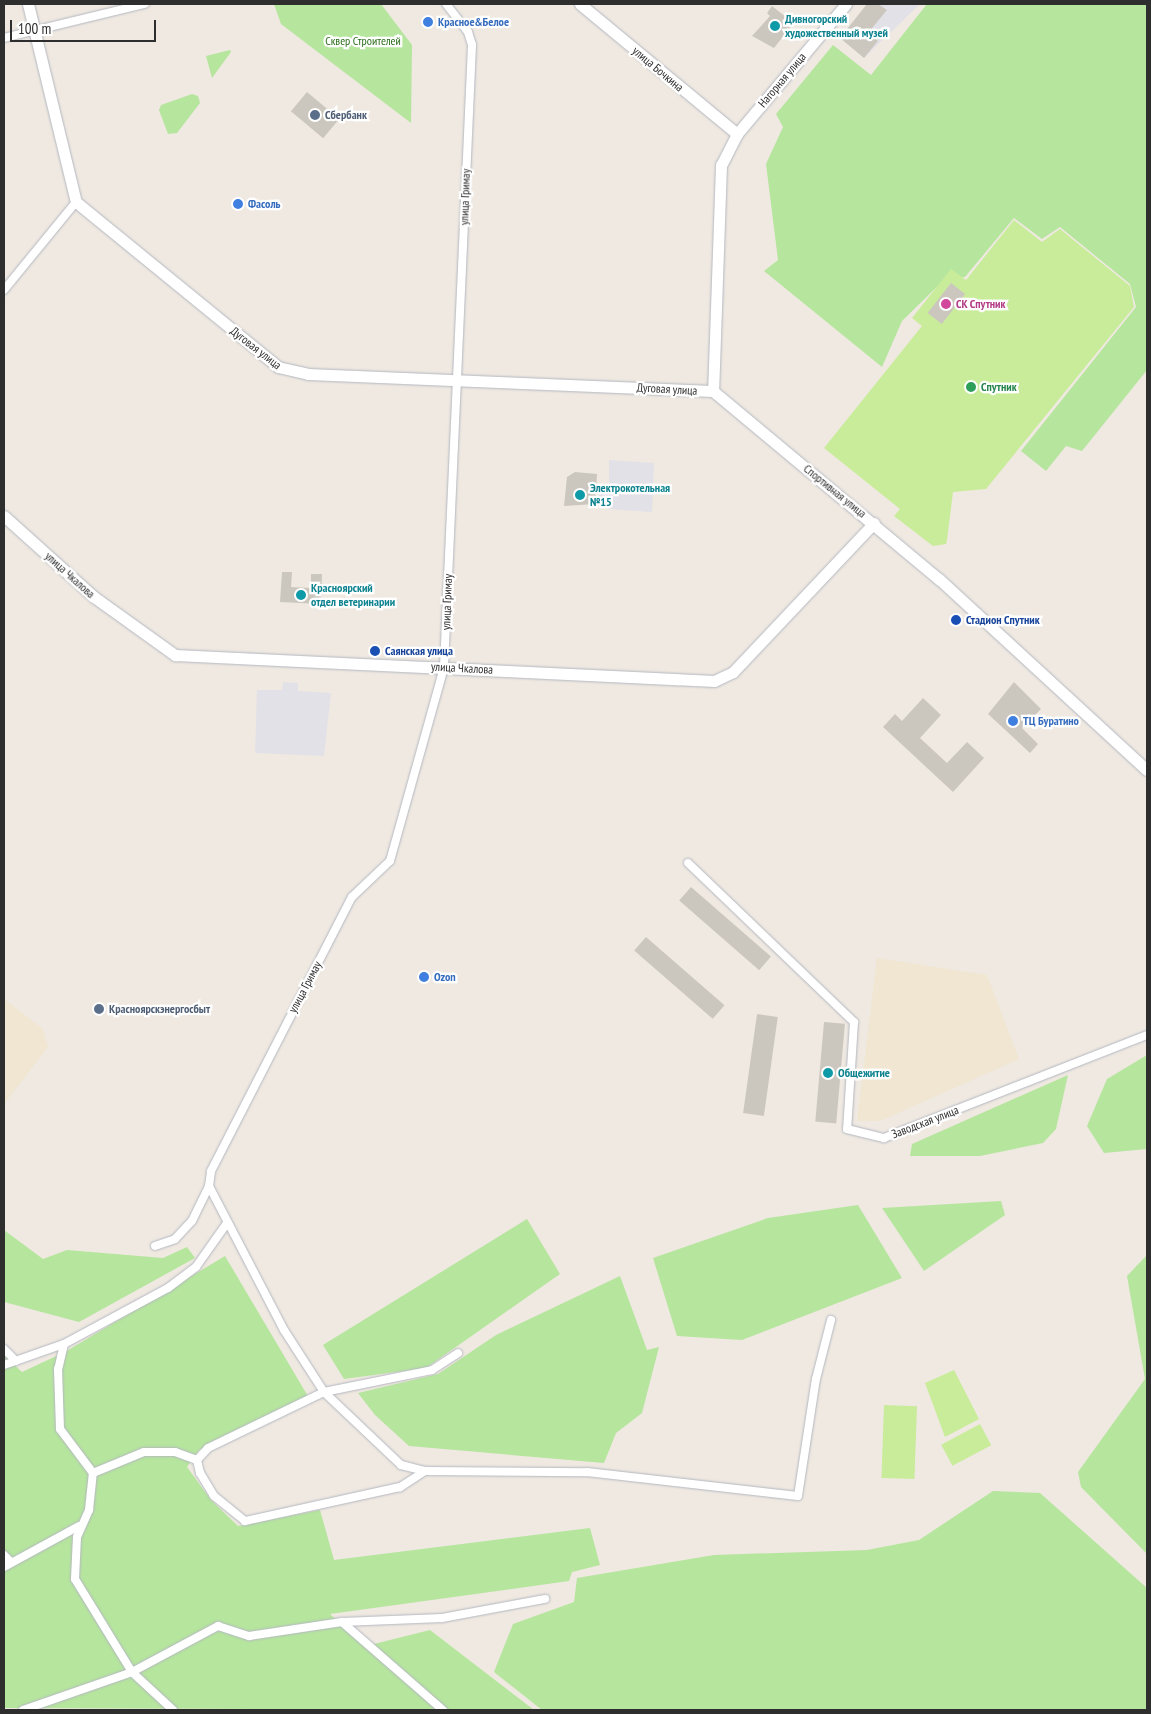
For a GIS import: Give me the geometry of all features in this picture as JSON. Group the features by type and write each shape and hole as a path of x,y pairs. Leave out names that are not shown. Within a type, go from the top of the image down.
{"main road":[{"path":"28,4 76,202"},
{"name":"улица Бочкина","path":"580,4 737,134"},
{"name":"Нагорная улица","path":"737,134 846,4"},
{"path":"713,392 721,165 737,134"},
{"name":"Дуговая улица","path":"76,202 283,370 713,392"},
{"name":"Спортивная улица","path":"713,392 874,524 1147,770"},
{"name":"улица Чкалова","path":"4,516 94,597 175,655 723,679 874,524"}],"street":[{"path":"4,38 144,4"},
{"name":"улица Гримау","path":"155,1246 175,1239 192,1221 209,1186 211,1171 352,897 390,861 444,667 472,45 468,32 447,4"},
{"path":"4,290 76,202"},
{"name":"Заводская улица","path":"688,863 854,1022 847,1129 884,1138 1147,1035"},
{"path":"209,1186 284,1330 324,1392 401,1465 425,1471 587,1472 798,1496 816,1379 831,1320"},
{"path":"4,1365 64,1344 168,1288 196,1267 227,1223"},
{"path":"64,1344 58,1369 60,1429 93,1473 89,1510 79,1526 75,1579 132,1672 173,1710"},
{"path":"4,1349 16,1361"},
{"path":"197,1460 208,1448 324,1392 432,1370 458,1353"},
{"path":"93,1473 144,1452 175,1452 197,1460"},
{"path":"197,1460 200,1473 214,1496 245,1521 400,1488 425,1471"},
{"path":"4,1567 79,1526"},
{"path":"4,1555 11,1562"},
{"path":"23,1710 132,1672 218,1626 249,1636 342,1622 442,1618 545,1599"},
{"path":"342,1622 443,1710"}],"shaded area":[{"path":"867,4 920,4 864,58 840,38"},
{"path":"609,460 654,463 652,512 608,509 607,504 599,503 599,487 609,487"},
{"path":"283,682 298,683 298,691 331,693 324,756 255,753 257,690 282,690"},
{"path":"877,958 987,975 1019,1059 880,1121 857,1121"},
{"path":"4,999 43,1029 48,1047 4,1104"}],"green space":[{"name":"Сквер Строителей","path":"274,4 381,4 412,45 411,123 281,24"},
{"path":"927,4 1147,4 1147,370 1082,451 1066,446 1046,471 1021,451 1136,307 1130,284 1060,227 1042,239 1014,218 965,277 946,278 902,321 882,367 764,271 778,260 766,164 783,127 776,114 833,45 871,75"},
{"path":"230,50 231,52 212,78 206,56"},
{"path":"192,94 198,96 200,103 177,133 168,134 159,110 161,105"},
{"name":"Спутник","path":"1014,220 1042,242 1060,229 1130,286 1134,307 986,489 953,492 946,544 933,546 894,516 900,509 824,448 922,326 912,318 951,269 966,280"},
{"path":"1147,1055 1147,1149 1104,1153 1087,1126 1107,1079"},
{"path":"1068,1075 1056,1129 1043,1143 980,1156 910,1156 912,1144"},
{"path":"1001,1201 1005,1215 924,1271 882,1208"},
{"path":"858,1205 902,1278 742,1340 677,1336 653,1258 768,1218"},
{"path":"527,1219 560,1274 426,1368 344,1379 323,1345"},
{"path":"4,1230 43,1259 67,1250 163,1258 187,1247 195,1258 79,1322 4,1302"},
{"path":"1147,1255 1147,1554 1081,1487 1078,1472 1145,1379 1127,1276"},
{"path":"225,1256 309,1398 199,1450 187,1467 211,1500 238,1526 320,1510 334,1560 590,1528 600,1565 572,1572 569,1581 330,1614 366,1646 430,1630 534,1710 4,1708 4,1355 22,1372 65,1352"},
{"path":"620,1276 647,1350 659,1347 642,1413 616,1433 604,1463 409,1446 375,1415 358,1393 438,1374 496,1335"},
{"path":"954,1370 979,1419 945,1437 925,1383"},
{"path":"884,1405 917,1406 914,1479 881,1478"},
{"path":"980,1424 991,1445 952,1466 941,1445"},
{"path":"993,1491 1040,1493 1147,1588 1147,1710 542,1710 494,1672 513,1624 574,1602 577,1578 714,1555 867,1550 919,1540"}],"building":[{"path":"867,4 878,4 887,10 868,33 878,41 864,58 840,38"},
{"name":"Дивногорский художественный музей","path":"772,6 791,21 787,25 790,28 774,48 752,36 770,16 767,13"},
{"name":"Сбербанк","path":"307,92 339,119 323,138 291,111"},
{"name":"СК Спутник","path":"951,283 965,294 942,324 928,313"},
{"name":"Электрокотельная №15","path":"575,472 597,474 595,504 564,506 567,477"},
{"name":"Красноярский отдел ветеринарии","path":"282,572 292,572 291,587 311,588 311,574 322,574 321,604 280,602"},
{"name":"ТЦ Буратино","path":"1014,682 1041,709 1022,728 1038,744 1030,753 988,714"},
{"path":"923,698 941,715 920,738 947,763 967,742 984,758 953,792 883,727 895,714 902,721"},
{"path":"691,887 771,957 759,970 679,901"},
{"path":"646,937 724,1005 713,1019 634,951"},
{"path":"757,1014 778,1017 764,1116 743,1113"},
{"name":"Общежитие","path":"824,1022 845,1024 836,1123 815,1122"}],"place":[{"name":"Красное&Белое","path":"428,22"},
{"name":"Дивногорский художественный музей","path":"775,26"},
{"name":"Сбербанк","path":"315,115"},
{"name":"Фасоль","path":"238,204"},
{"name":"СК Спутник","path":"946,304"},
{"name":"Спутник","path":"971,387"},
{"name":"Электрокотельная №15","path":"580,495"},
{"name":"Красноярский отдел ветеринарии","path":"301,595"},
{"name":"Стадион Спутник","path":"956,620"},
{"name":"Саянская улица","path":"375,651"},
{"name":"ТЦ Буратино","path":"1013,721"},
{"name":"Ozon","path":"424,977"},
{"name":"Красноярскэнергосбыт","path":"99,1009"},
{"name":"Общежитие","path":"828,1073"}]}
